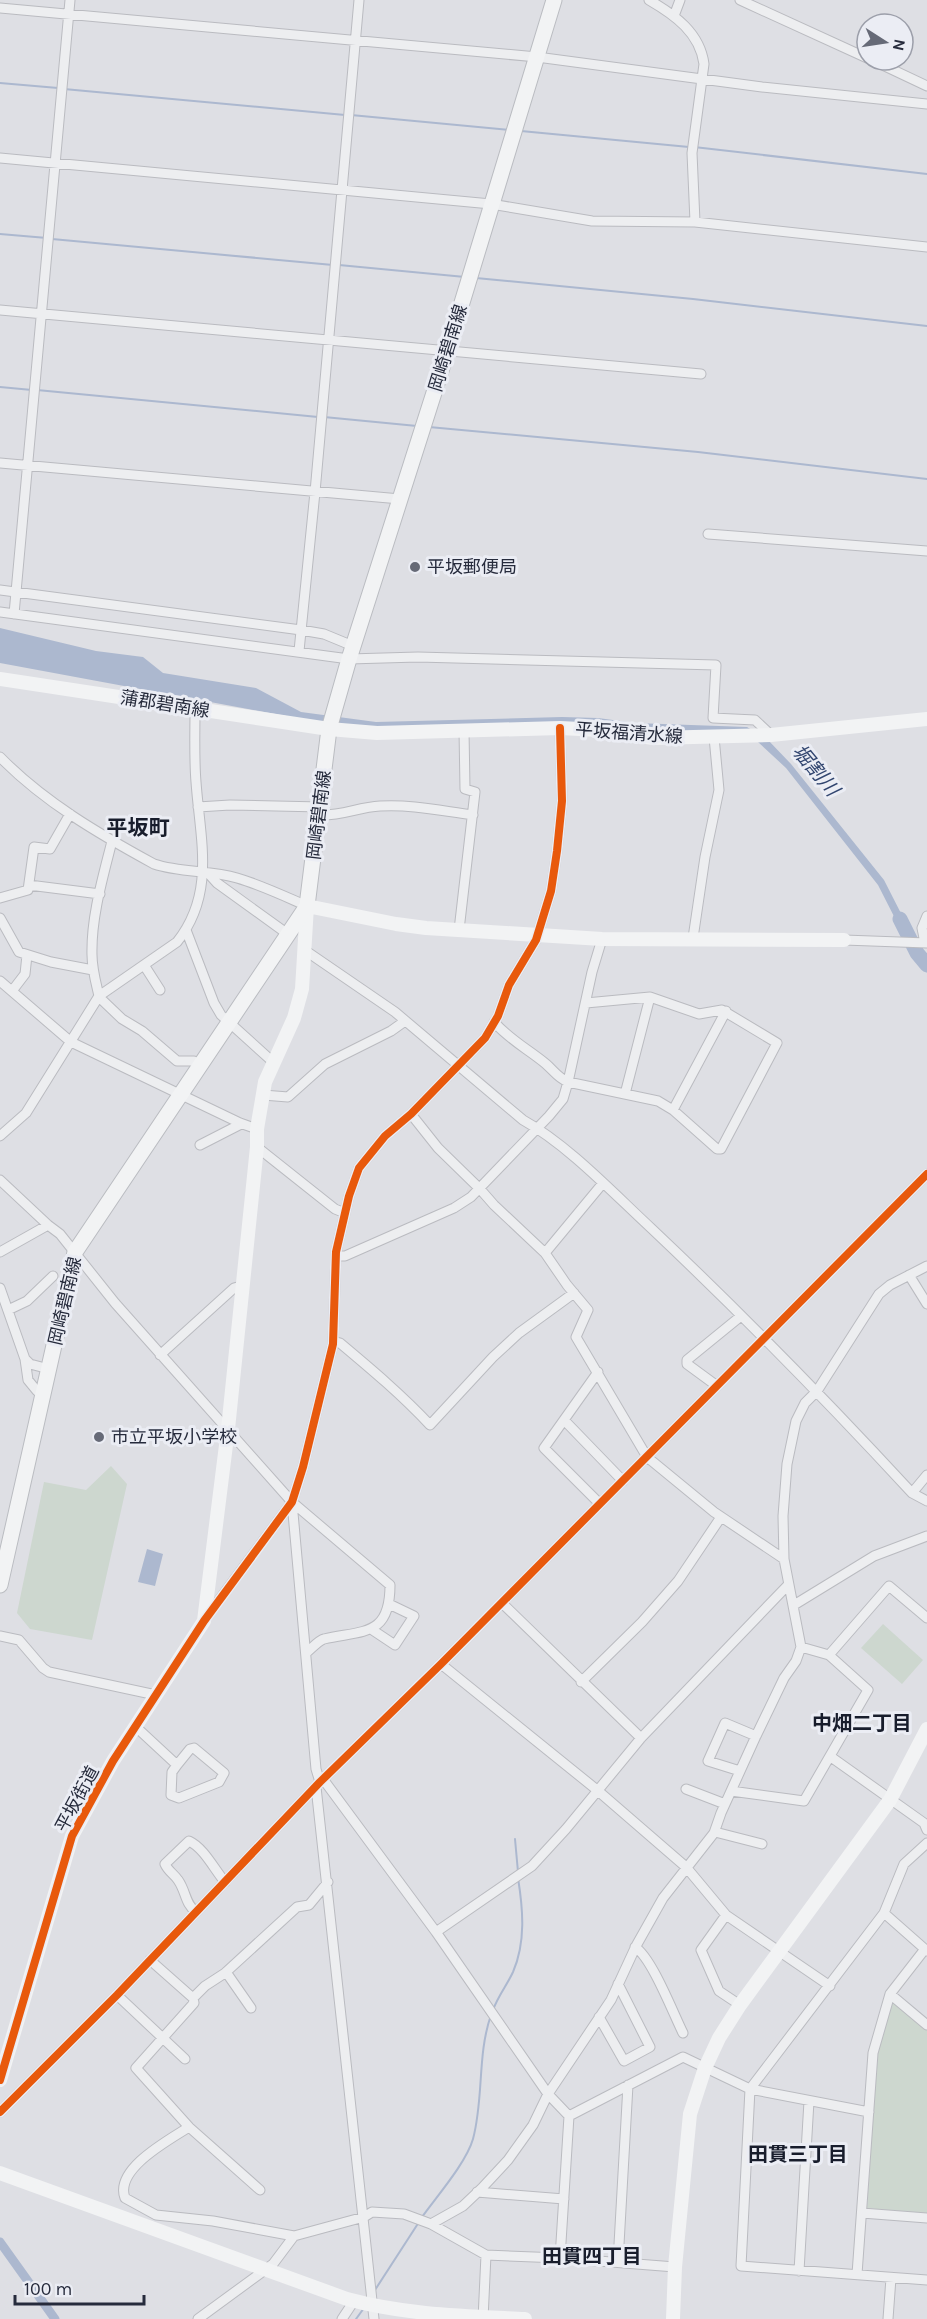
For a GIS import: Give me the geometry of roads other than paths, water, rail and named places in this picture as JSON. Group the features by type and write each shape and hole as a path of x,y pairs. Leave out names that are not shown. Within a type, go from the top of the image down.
{"main road":[{"name":"岡崎碧南線","path":"0,1585 75,1252 307,906 331,724 351,652 447,352 554,0"}],"street":[{"path":"14,614 70,0"},
{"path":"299,651 329,341 358,0"},
{"path":"650,0 685,25 703,51 705,64 692,153 695,222"},
{"path":"674,16 680,0"},
{"path":"740,0 855,53"},
{"path":"0,8 537,57 703,79 927,104"},
{"path":"897,72 927,86"},
{"path":"0,158 491,204 592,221 695,222 927,247"},
{"path":"0,310 701,374"},
{"path":"0,463 400,499"},
{"path":"708,534 927,551"},
{"path":"0,590 324,634 351,652"},
{"path":"0,612 299,651 418,657 716,665 713,718 755,720 771,735"},
{"name":"蒲郡碧南線","path":"0,679 195,708 331,724"},
{"path":"0,1136 26,1113 99,997 166,952 186,930 195,911 206,872 195,780 195,708"},
{"name":"平坂福清水線","path":"331,724 377,733 560,728 600,730 653,738 771,735 927,720"},
{"path":"204,1621 292,1502 303,1467 333,1341 337,1256 345,1213 359,1168 385,1136 459,1067 485,1038 495,1022 509,985 538,935 551,891 557,851 562,801 560,728"},
{"path":"459,930 475,792 465,789 464,730"},
{"path":"693,938 705,857 719,790 714,737"},
{"path":"0,757 22,781 112,841 154,864 175,870 206,872 237,878 307,906 396,924 603,939 693,938 926,943 922,928 927,916"},
{"path":"198,807 230,805 342,814 377,806 395,806 473,815"},
{"path":"0,898 28,890 34,847 50,849 70,814"},
{"path":"112,841 100,894 93,941 93,970 99,997 122,1019 142,1031 177,1061 194,1060 200,1065"},
{"path":"206,872 289,934"},
{"path":"29,885 100,894"},
{"path":"204,1621 228,1429 257,1129 265,1082 299,1005 306,951 307,906"},
{"path":"0,918 17,950 51,962 93,970"},
{"path":"186,930 214,1003 221,1015 273,1062"},
{"path":"337,1256 345,1256 454,1208 480,1189 549,1116 563,1099 592,972 603,939"},
{"path":"306,951 405,1022 603,1183 765,1338 912,1492 927,1501"},
{"path":"12,991 25,974 27,955"},
{"path":"144,965 160,990"},
{"path":"0,981 71,1042 241,1124 257,1129"},
{"path":"495,1022 509,1038 547,1065 558,1078 658,1101 673,1110 717,1149 721,1149 777,1043 722,1010 699,1014 650,997 586,1003"},
{"path":"625,1094 650,997"},
{"path":"673,1110 726,1011"},
{"path":"263,1095 288,1097 325,1065 405,1022"},
{"path":"411,1114 438,1148 494,1205 545,1252 588,1310 576,1336 647,1457 721,1517 784,1559"},
{"path":"200,1145 241,1124"},
{"path":"257,1146 334,1209 345,1213"},
{"path":"0,2112 117,1995 320,1783 502,1603 927,1174"},
{"path":"0,1180 60,1234 160,1355 292,1502 390,1585 389,1604 377,1625 371,1629 324,1639 306,1653"},
{"path":"545,1252 603,1183"},
{"path":"0,1252 48,1225"},
{"path":"431,2224 463,2206 508,2160 533,2125 548,2094 611,2000 635,1947 663,1898 715,1832 725,1804 756,1736 801,1647 788,1585 782,1532 787,1475 796,1421 805,1403 817,1391 879,1294 890,1285 927,1266"},
{"path":"909,1275 927,1304"},
{"path":"8,1310 27,1301 53,1276"},
{"path":"160,1355 234,1288 241,1286"},
{"path":"0,1288 25,1359 28,1380 37,1391 44,1393"},
{"path":"333,1341 340,1343 384,1380 430,1425 493,1357 519,1333 574,1293"},
{"path":"717,1386 687,1364 687,1360 741,1316"},
{"path":"25,1359 30,1364 49,1370"},
{"path":"598,1372 544,1448 600,1504"},
{"path":"564,1420 623,1481"},
{"path":"912,1492 927,1475"},
{"path":"292,1502 316,1768 320,1783 328,1882 373,2312"},
{"path":"581,1682 642,1623 678,1581 721,1517"},
{"path":"794,1605 874,1556 927,1537"},
{"path":"436,1932 532,1866 641,1738 788,1585"},
{"path":"829,1655 889,1586 926,1614"},
{"path":"502,1603 641,1738"},
{"path":"371,1629 395,1645 414,1616 389,1604"},
{"name":"平坂街道","path":"0,2080 72,1836 113,1761 204,1621"},
{"path":"0,1636 20,1640 48,1672 156,1695"},
{"path":"731,1791 804,1801 868,1690 829,1655 801,1647"},
{"path":"441,1664 597,1790 686,1867 726,1915 830,1986"},
{"path":"740,1771 708,1761 726,1723 756,1736"},
{"path":"136,1727 177,1765"},
{"path":"674,2319 675,2267 690,2114 705,2068 719,2038 740,2005 890,1800 927,1728"},
{"path":"194,1748 224,1773 219,1782 179,1798 171,1795 172,1772 177,1765 190,1749 194,1748"},
{"path":"831,1757 924,1823 927,1830"},
{"path":"320,1783 436,1932 548,2094 569,2116 560,2258"},
{"path":"686,1789 725,1804"},
{"path":"715,1832 762,1844"},
{"path":"196,1912 190,1907 179,1881 165,1864 189,1841 200,1847 225,1882"},
{"path":"927,1843 904,1864 884,1913 750,2089 741,2266 927,2280"},
{"path":"193,1998 205,1986 226,1972 297,1907 309,1905 328,1882"},
{"path":"857,2274 873,2053 890,1994 926,1950 884,1913"},
{"path":"726,1915 701,1950 719,1991 740,2005"},
{"path":"635,1947 641,1951 656,1977 683,2033"},
{"path":"150,1960 193,1998 194,2003 136,2068 189,2127 260,2190"},
{"path":"226,1972 251,2008"},
{"path":"599,2017 624,2061 650,2047 618,1984"},
{"path":"890,1994 927,2025"},
{"path":"117,1995 185,2059"},
{"path":"569,2116 683,2057 750,2089 868,2112"},
{"path":"618,2262 628,2085"},
{"path":"800,2271 809,2101"},
{"path":"189,2127 141,2159 131,2170 123,2193 125,2198 156,2215 213,2221 294,2236 364,2217 372,2212 404,2214 431,2224 486,2255 675,2267"},
{"path":"0,2173 354,2301 373,2312 525,2319"},
{"path":"477,2192 564,2199"},
{"path":"862,2213 927,2218"},
{"path":"198,2319 273,2264 294,2236"},
{"path":"484,2318 486,2255"},
{"path":"888,2319 891,2278"},
{"path":"342,2319 354,2301"}],"water":[{"path":"0,628 96,651 143,657 163,673 256,688 301,712 376,722 562,717 598,718 635,723 747,727 768,740 791,764 884,880 912,935 904,936 878,885 786,768 758,742 634,731 375,729 308,720 0,663"},
{"path":"147,1549 163,1554 155,1586 138,1582"}],"waterway":[{"path":"0,83 58,88"},
{"path":"64,89 345,115"},
{"path":"351,115 510,130"},
{"path":"521,131 689,147"},
{"path":"694,147 927,174"},
{"path":"0,234 47,238"},
{"path":"52,239 333,265"},
{"path":"339,265 465,277"},
{"path":"476,278 693,299 927,326"},
{"path":"0,387 32,390"},
{"path":"37,390 318,417"},
{"path":"324,417 417,426"},
{"path":"429,427 698,452 927,479"},
{"name":"堀割川","path":"900,919 917,953 927,965"},
{"path":"515,1839 518,1872"},
{"path":"493,2010 513,1972 520,1949 522,1913 518,1878"},
{"path":"422,2217 458,2169 473,2139 484,2045 491,2015"},
{"path":"375,2290 419,2222"},
{"path":"0,2242 55,2319"},
{"path":"356,2319 364,2308"}],"place":[{"name":"平坂郵便局","path":"415,567"},
{"name":"市立平坂小学校","path":"99,1437"}],"district":[{"name":"平坂町","path":"138,828"},
{"name":"中畑二丁目","path":"862,1723"},
{"name":"田貫三丁目","path":"798,2154"},
{"name":"田貫四丁目","path":"592,2256"}]}
